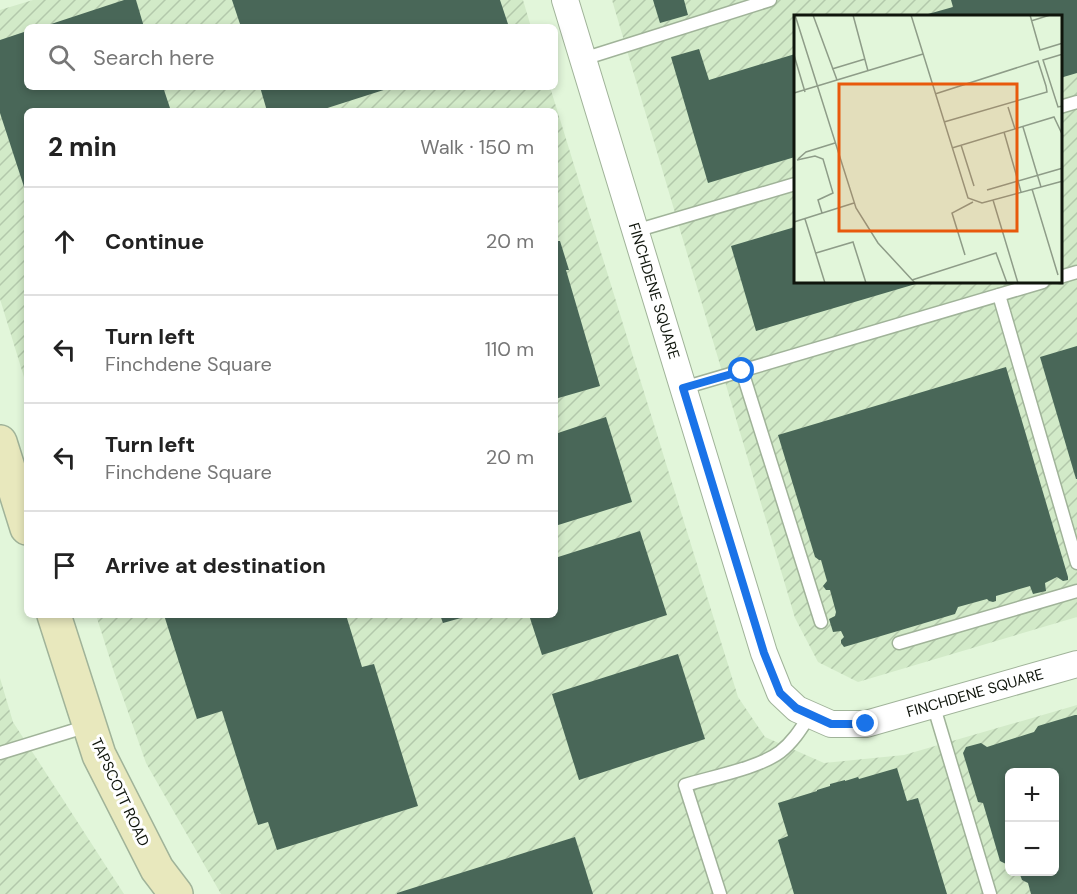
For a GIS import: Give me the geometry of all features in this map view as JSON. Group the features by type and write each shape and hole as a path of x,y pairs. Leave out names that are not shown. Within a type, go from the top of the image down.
{"street":[{"name":"FINCHDENE SQUARE","path":"565,0 764,653 780,693 796,708 831,724 866,724 1077,664"},
{"path":"0,442 24,518"},
{"name":"TAPSCOTT ROAD","path":"55,618 99,755 157,869 176,894"}],"lane":[{"path":"583,59 770,0"},
{"path":"1062,106 1077,102"},
{"path":"635,231 794,184"},
{"path":"1062,276 1077,272"},
{"path":"683,388 1036,284"},
{"path":"999,295 1077,563"},
{"path":"742,371 821,622"},
{"path":"899,643 1077,591"},
{"path":"933,704 990,894"},
{"path":"720,894 685,784 755,764 778,753 793,740 810,715"},
{"path":"0,753 89,726"}],"shaded area":[{"path":"33,0 523,0 530,24 24,24 24,90 551,90 556,108 24,108 24,377 0,299 0,10"},
{"path":"612,0 1077,0 1077,617 858,682 818,662 795,618"},
{"path":"558,113 738,697 765,737 824,763 904,755 1077,705 1077,894 221,894 146,763 97,618 558,618"},
{"path":"0,678 13,722 124,894 0,894"}],"building":[{"path":"124,0 136,0 143,24 51,24"},
{"path":"232,0 500,0 508,24 240,24"},
{"path":"653,0 684,0 688,15 660,23"},
{"path":"951,0 1077,0 1077,73 1062,77 1062,15 925,15 953,7"},
{"path":"24,32 24,90 164,90 170,108 24,108 24,187 0,113 0,40"},
{"path":"699,49 709,80 794,54 794,157 708,183 671,57"},
{"path":"261,90 384,90 327,108 266,108"},
{"path":"794,227 794,284 916,284 756,331 731,246"},
{"path":"558,241 560,241 569,270 566,270 600,386 558,398"},
{"path":"1077,346 1077,479 1076,479 1040,357"},
{"path":"1006,367 1068,580 1063,581 1057,577 1045,583 1046,591 1033,594 1030,586 996,596 996,601 993,602 987,599 958,607 955,614 844,647 841,643 844,637 841,631 833,632 829,619 835,616 836,612 830,590 826,590 823,586 827,581 821,560 815,557 778,435"},
{"path":"606,417 632,502 558,525 558,433"},
{"path":"640,531 667,615 542,655 530,618 558,618 558,557"},
{"path":"165,618 347,618 362,667 374,664 418,806 277,850 268,822 258,825 222,711 197,719"},
{"path":"441,618 461,618 443,623"},
{"path":"678,654 705,739 579,780 552,694"},
{"path":"1077,715 1077,894 1031,894 1028,883 1022,880 1020,876 1059,876 1059,768 1005,768 1005,864 1000,861 983,803 978,802 963,753 966,747 981,743 987,747 1034,732 1038,726"},
{"path":"897,768 907,801 918,798 947,894 794,894 778,840 788,836 778,803 817,791 830,784 858,777 859,779"},
{"path":"575,837 593,894 397,894 397,893"}],"route":[{"path":"742,371 683,388 764,653 780,693 796,708 831,724 866,724"}]}
